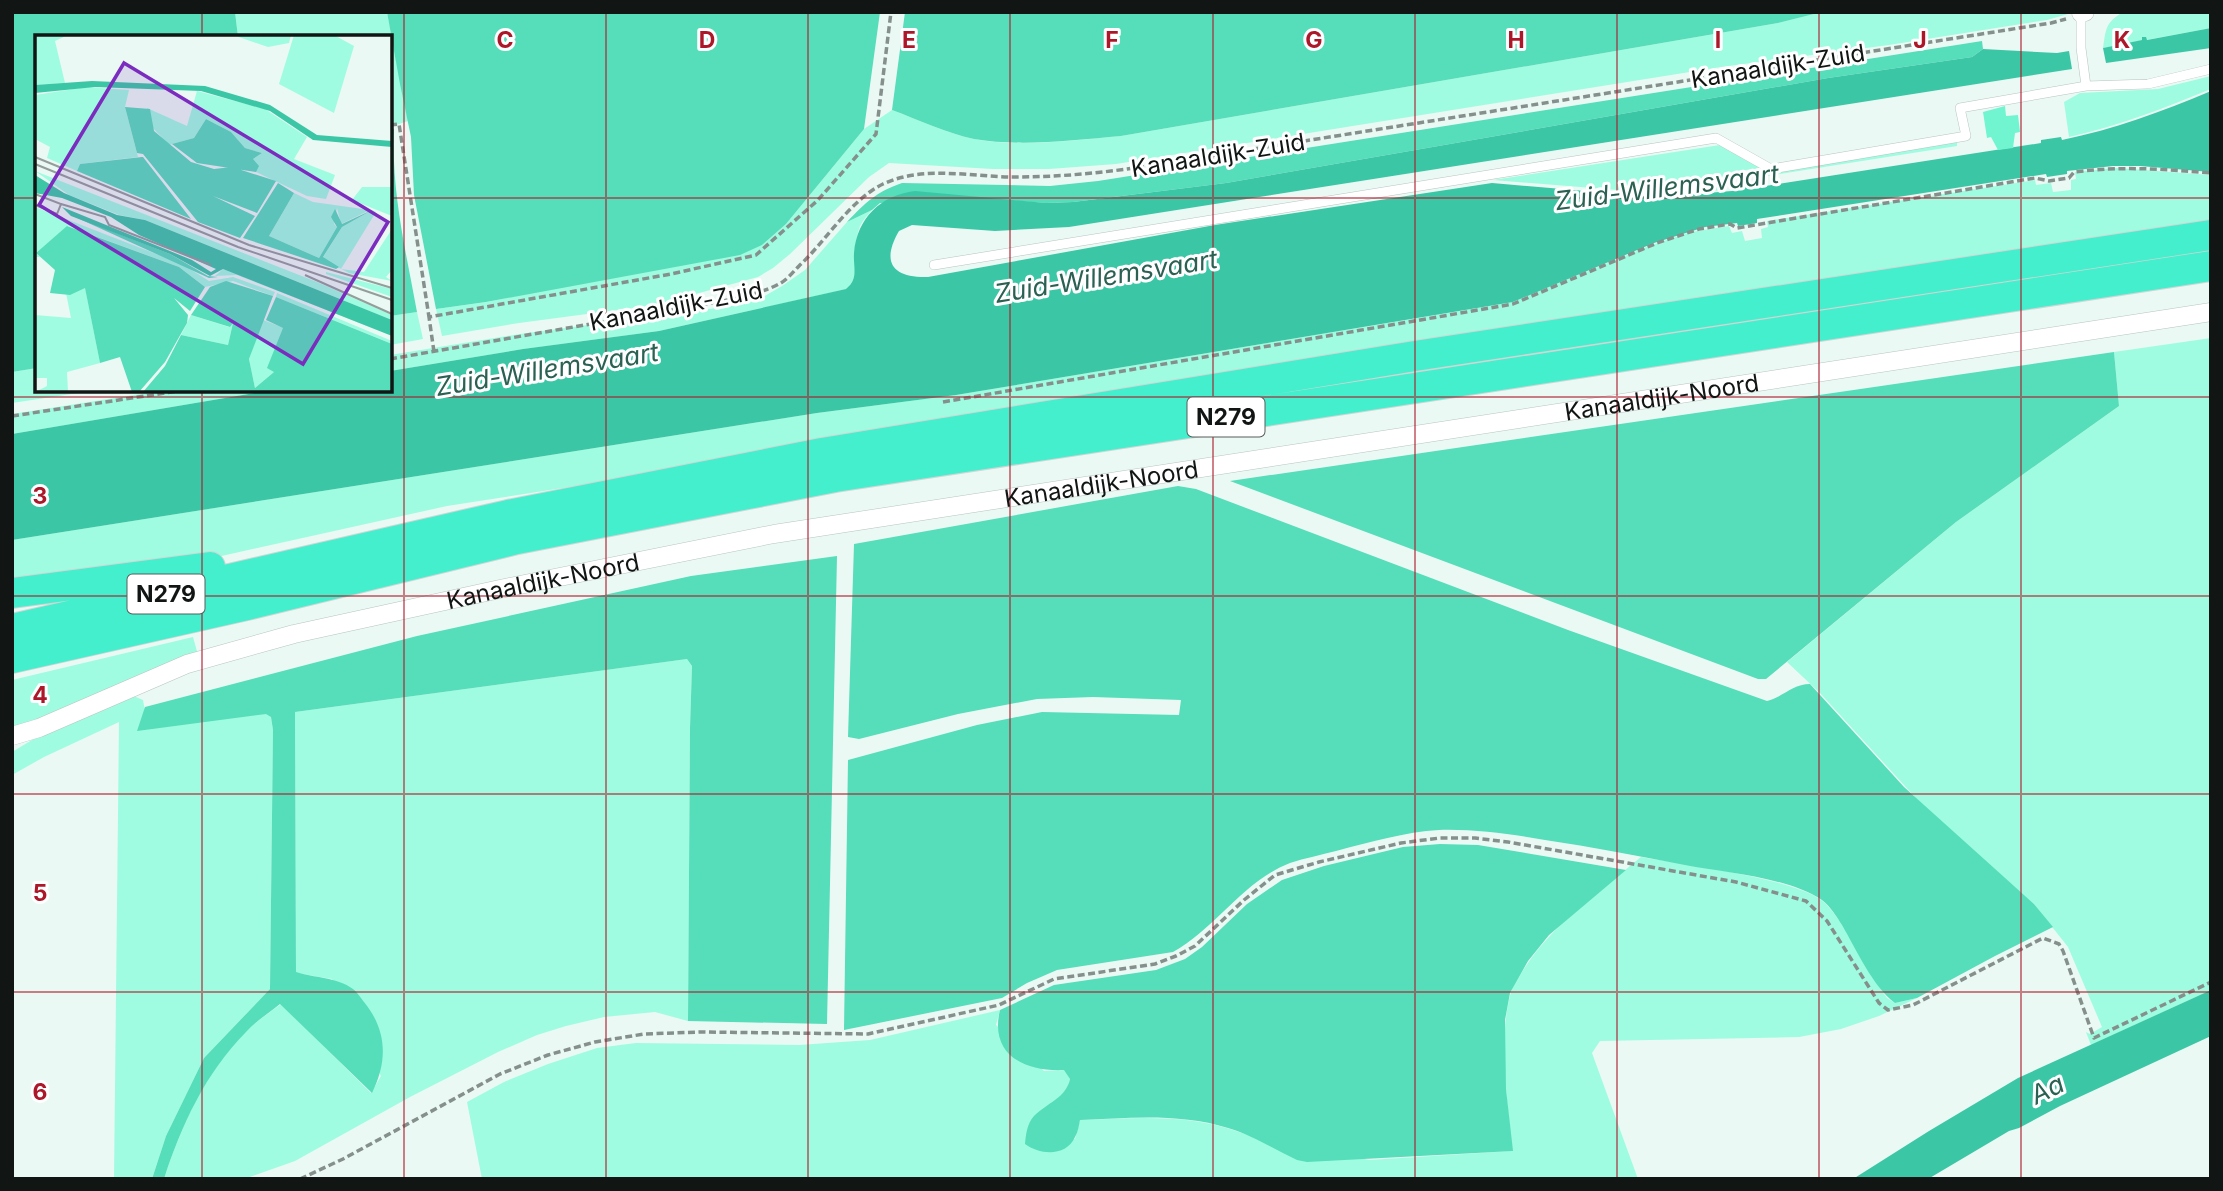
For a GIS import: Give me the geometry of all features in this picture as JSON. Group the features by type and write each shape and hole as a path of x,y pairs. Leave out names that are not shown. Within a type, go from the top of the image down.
{"highway":[{"name":"N279","path":"12,629 508,515 822,453 1415,356 2211,235"},
{"name":"Kanaaldijk-Noord","path":"12,658 247,605 517,539 835,477 2211,266"},
{"name":"N279","path":"12,593 182,570 319,558"}],"street":[{"name":"Kanaaldijk-Noord","path":"12,736 39,728 187,664 294,634 760,537 2211,312"}],"lane":[{"path":"2083,13 2081,48 2086,86"},
{"path":"934,265 1716,138 1771,169 1966,136 1960,108 2086,86 2148,84 2211,69"}],"path":[{"path":"429,317 565,295 756,255 818,200 876,134 891,12"},
{"name":"Kanaaldijk-Zuid","path":"392,359 734,299 761,291 781,283 810,256 864,196 885,183 917,175 947,173 1065,177 1127,169 2051,23 2083,13"},
{"path":"392,125 399,124 434,352"},
{"path":"943,402 1513,304 1649,246 1699,229 1730,225 1737,228 2035,178 2049,181 2069,178 2074,172 2108,167 2211,173"},
{"path":"12,416 172,392"},
{"path":"300,1179 499,1074 548,1055 596,1042 644,1034 868,1034 999,1005 1054,979 1155,964 1176,956 1195,946 1244,900 1275,876 1401,842 1475,838 1508,842 1736,883 1806,901 1827,920 1879,1003 1888,1010 1913,1005 2043,938 2059,944 2063,951 2095,1038 2211,982"}],"shaded area":[{"path":"12,12 235,12 238,35 35,35 35,368 12,372"},
{"path":"235,12 387,12 391,35 238,35"},
{"path":"387,12 880,12 864,129 786,224 762,245 740,255 436,309 414,195 411,137"},
{"path":"905,12 1822,12 1778,23 1121,136 1029,143 974,139 892,110"},
{"path":"1822,12 2075,12 2047,20 1889,45 1721,67 1116,164 1049,169 993,169 889,163 869,177 790,254 758,277 655,305 442,336 436,309 487,302 762,245 786,224 864,129 892,110 953,133 992,142 1048,142 1121,136 1778,23"},
{"path":"2123,12 2211,12 2211,28 2146,40 2143,37 2143,40 2103,48 2107,27"},
{"path":"392,38 408,121 392,126"},
{"path":"1982,41 1983,49 1972,57 1828,78 1226,183 1073,202 1003,200 880,203 847,222 872,198 902,183 1050,186 1098,181"},
{"path":"2211,76 2211,89 2124,122 2069,137 2064,102 2080,93 2158,89"},
{"path":"392,128 397,198 417,312 392,316"},
{"path":"1957,141 1957,146 1754,178 1752,169 1734,172 1734,181 1725,183 1725,190 1668,194 1493,180 1720,145 1764,169"},
{"path":"2117,168 2211,175 2211,220 1305,361 447,506 217,557 12,587 12,540 817,413 956,395 1513,302 1649,246 1691,232 1729,226 1732,233 1742,231 1745,241 1762,238 1761,229 1768,227 1767,221 2035,180 2036,185 2051,183 2053,192 2071,190 2071,180 2076,179 2075,172"},
{"path":"872,210 859,229 856,269 847,289 659,331 523,349 392,371 392,355 520,334 739,305 763,297 805,270 847,222"},
{"path":"417,312 423,339 392,345 392,316"},
{"path":"2211,338 2211,990 2091,1045 2086,1032 2090,1034 2102,1027 2068,947 2034,904 1925,808 1820,693 1787,662 1956,522 2119,406 2114,352"},
{"path":"2114,352 2119,406 1956,522 1766,679 1758,679 1230,481"},
{"path":"35,368 35,392 85,392 12,403 12,372"},
{"path":"153,392 261,392 12,434 12,414"},
{"path":"1178,486 1196,489 1568,630 1767,701 1798,686 1810,684 1904,787 2034,904 2053,927 1917,998 1895,1003 1872,978 1836,915 1822,900 1808,892 1756,877 1598,849 1506,834 1439,830 1387,838 1290,863 1258,881 1203,931 1173,952 1057,970 1002,998 844,1030 848,760 977,725 1042,712 1179,715 1181,700 1093,697 1037,699 958,714 859,739 848,737 854,544"},
{"path":"837,556 827,1024 688,1021 692,666 687,659 295,712 296,972 340,982 353,989 372,1013 381,1035 381,1069 372,1093 280,1004 250,1028 219,1064 196,1101 178,1139 164,1179 152,1179 166,1136 204,1058 270,989 273,730 271,717 266,714 137,731 145,707 417,636 691,576"},
{"path":"193,637 198,655 12,729 12,680"},
{"path":"687,659 692,666 688,1021 655,1012 604,1017 566,1026 498,1052 295,1161 244,1179 164,1179 178,1139 207,1081 246,1031 281,1004 371,1093 381,1076 332,979 296,973 295,712"},
{"path":"129,694 143,700 145,711 267,714 271,717 273,730 270,989 204,1058 166,1136 152,1179 114,1179 119,722 12,775 12,752 52,728"},
{"path":"1478,845 1626,870 1549,935 1528,961 1510,993 1505,1020 1506,1089 1513,1151 1307,1162 1297,1160 1228,1128 1173,1118 1080,1120 1071,1143 1059,1151 1045,1152 1025,1144 1027,1129 1032,1119 1065,1091 1070,1079 1064,1070 1036,1068 1013,1058 1000,1039 1000,1010 1054,985 1156,970 1185,959 1202,947 1247,904 1282,880 1324,866 1403,847"},
{"path":"1641,857 1767,880 1813,895 1835,914 1887,998 1895,1003 1917,998 1879,1016 1841,1029 1799,1037 1600,1041 1592,1053 1638,1179 482,1179 467,1102 504,1082 597,1048 636,1043 799,1045 870,1040 1000,1010 996,1025 1044,1071 1065,1070 1070,1079 1065,1091 1033,1118 1075,1139 1080,1120 1162,1118 1202,1122 1369,1160 1512,1151 1504,1053 1506,1014 1511,991 1544,942 1591,898"}],"water":[{"path":"2211,28 2211,48 2106,63 2103,48 2142,40 2142,37 2147,40"},
{"name":"Zuid-Willemsvaart","path":"1983,49 2057,53 2069,51 2072,69 1069,227 995,231 912,225 899,231 891,251 891,259 893,266 906,275 928,277 1215,225 1492,183 1656,197 1732,191 1732,188 1751,185 1752,188 2041,143 2041,140 2061,137 2062,140 2138,119 2211,91 2211,172 2140,166 2067,171 2067,174 2047,177 2046,174 1757,219 1757,223 1738,226 1737,223 1705,227 1654,243 1513,302 956,395 817,413 12,540 12,434 261,392 392,392 392,371 523,349 659,331 846,289 854,277 854,253 860,229 873,210 903,193 915,191 1046,203 1226,183 1828,78 1972,57"},
{"name":"Aa","path":"2211,990 2211,1036 2009,1131 1928,1179 1853,1179 2018,1078"}],"building":[{"path":"2005,106 2006,116 2018,115 2020,132 2015,133 2013,148 1998,150 1991,137 1987,138 1983,112"}]}
